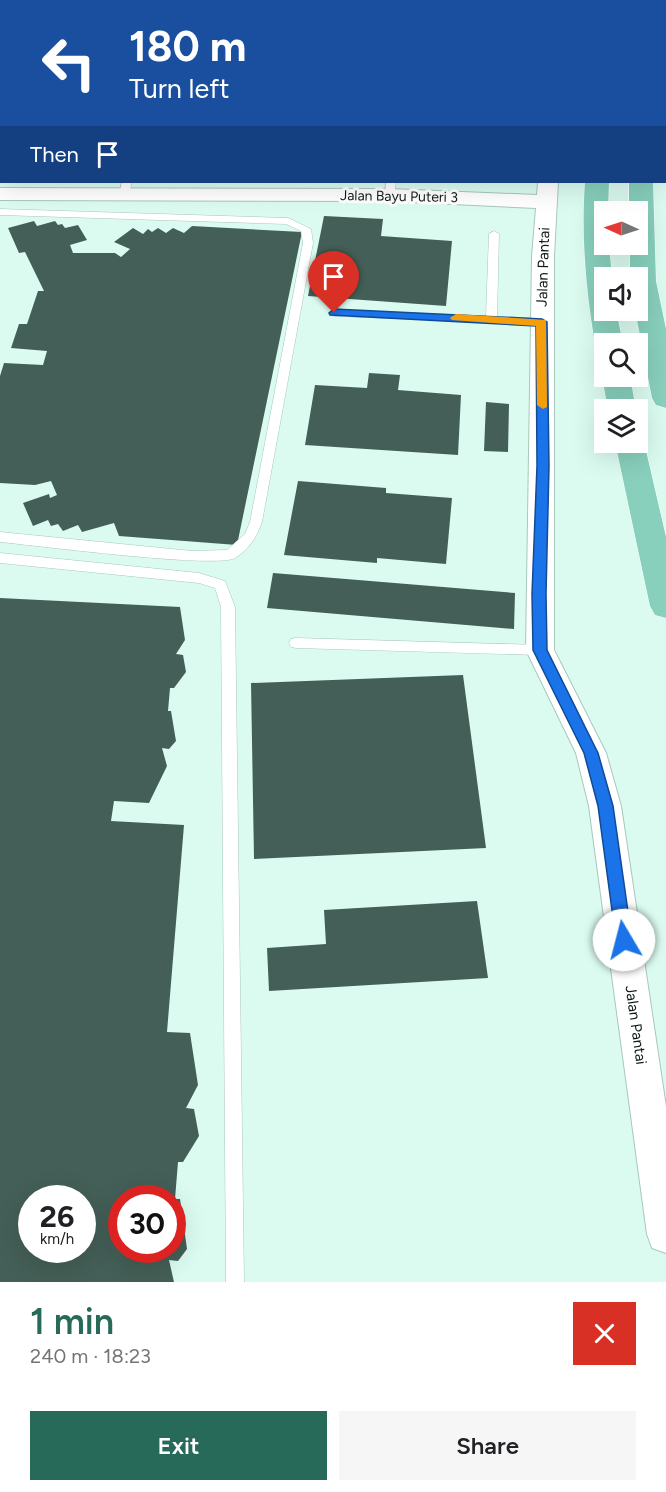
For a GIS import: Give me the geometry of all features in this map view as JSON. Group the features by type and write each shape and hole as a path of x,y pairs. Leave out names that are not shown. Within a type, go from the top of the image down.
{"highway":[{"path":"597,183 594,219 600,301 607,333"},
{"path":"641,183 643,281 666,398"},
{"path":"631,453 666,606"}],"street":[{"name":"Jalan Bayu Puteri 3","path":"0,194 125,188 390,188 547,191"},
{"name":"Jalan Pantai","path":"547,191 542,322 543,466 539,594 540,650 591,753 605,806 666,1234"}],"lane":[{"path":"0,212 288,221 306,229 308,243 256,522 250,537 230,555 192,556 0,537"},
{"path":"490,319 494,234"},
{"path":"334,313 542,322"},
{"path":"0,558 199,578 220,585 228,607 235,1282"},
{"path":"296,643 540,650"}],"building":[{"path":"324,216 383,219 381,236 452,241 446,306 308,296"},
{"path":"34,221 37,226 55,221 65,228 78,225 87,240 70,245 73,253 115,253 121,257 130,249 114,242 133,228 143,234 148,229 152,232 158,228 166,233 173,228 184,233 192,226 302,232 237,545 119,536 114,523 82,532 78,525 63,531 58,524 51,526 48,520 33,526 23,503 49,494 50,498 57,495 51,481 35,485 0,483 0,376 4,363 43,365 47,351 11,348 19,324 27,324 38,291 44,291 25,252 19,253 8,228"},
{"path":"369,373 400,375 398,390 461,395 458,455 305,445 315,385 367,388"},
{"path":"486,402 509,404 508,452 484,451"},
{"path":"298,481 386,488 386,493 452,498 446,564 377,558 377,563 284,555"},
{"path":"273,573 515,593 514,629 267,608"},
{"path":"0,598 180,607 185,640 176,654 183,655 186,672 174,688 170,688 168,711 171,711 176,741 169,749 162,748 167,766 149,803 114,801 111,821 184,825 167,1032 190,1033 198,1085 186,1108 194,1109 199,1136 183,1162 178,1162 176,1185 108,1185 108,1263 170,1263 174,1282 0,1282"},
{"path":"463,675 486,848 254,859 251,683"},
{"path":"477,901 488,978 269,991 267,948 326,944 324,910"}],"slow traffic":[{"path":"456,318 542,322 543,405"}],"route":[{"path":"334,313 542,322 543,466 539,594 540,650 591,753 605,806 624,940"}]}
